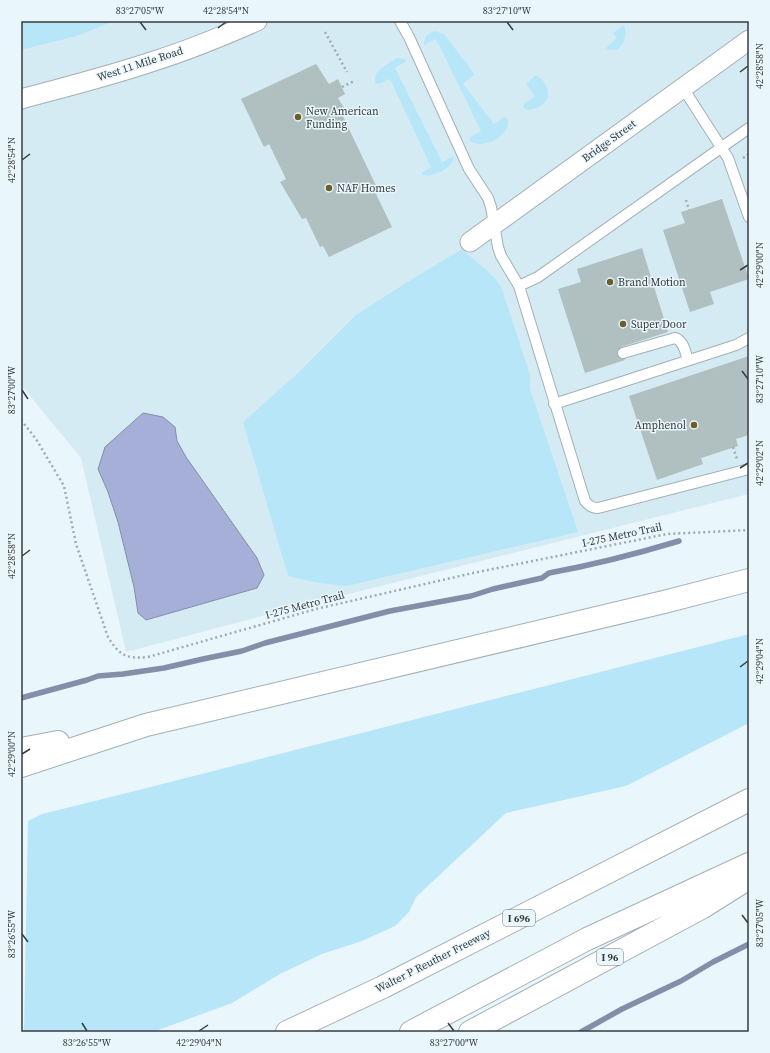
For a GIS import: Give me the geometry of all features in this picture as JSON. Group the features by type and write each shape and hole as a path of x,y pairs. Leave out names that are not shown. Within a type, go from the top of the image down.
{"highway":[{"path":"21,766 146,725 749,580"},
{"path":"21,749 146,725"},
{"name":"Walter P Reuther Freeway","path":"287,1032 383,987 749,800"},
{"path":"411,1032 587,938 749,864"},
{"name":"I 96","path":"470,1032 703,907 749,878"}],"street":[{"name":"West 11 Mile Road","path":"21,99 154,62 257,21"},
{"name":"Bridge Street","path":"470,242 749,40"}],"lane":[{"path":"400,21 469,169 488,198 498,247 501,256 519,286 554,404 585,501 588,505 593,508 598,508 749,469"},
{"path":"683,88 721,147 732,168 749,217"},
{"path":"519,286 538,278 749,128"},
{"path":"622,353 675,338 680,340 682,343 688,360"},
{"path":"554,404 736,344 749,338"}],"path":[{"path":"325,32 347,72"},
{"path":"342,87 354,81"},
{"path":"743,158 749,154"},
{"path":"686,200 689,210"},
{"name":"I-275 Metro Trail","path":"21,420 36,439 64,486 76,544 108,637 114,647 124,656 134,658 148,657 316,609 473,573 668,534 749,530"},
{"path":"733,447 737,461"}],"shaded area":[{"path":"21,21 749,21 749,494 289,609 126,652 81,458 21,385"},
{"path":"21,21 114,21 77,36 21,50"},
{"path":"624,25 625,35 622,45 618,49 608,50 606,48 617,38 613,33"},
{"path":"435,31 444,34 473,72 474,75 463,84 494,124 504,117 508,119 508,126 505,131 494,140 480,144 469,140 470,137 481,131 436,39 424,45 427,36"},
{"path":"397,58 405,59 405,62 395,68 442,162 452,157 454,158 450,165 442,171 432,175 423,175 422,173 431,167 390,79 379,84 375,83 376,74"},
{"path":"535,76 538,76 547,87 548,98 541,106 535,109 527,110 523,107 524,104 535,96 526,84"},
{"path":"462,249 493,276 501,286 530,375 530,389 578,532 346,586 319,583 288,576 243,422 299,372 356,315"},
{"path":"143,413 163,417 175,427 177,441 186,457 257,558 264,575 257,588 146,620 138,613 134,587 118,522 108,492 98,469 105,447"},
{"path":"749,634 749,723 626,786 506,813 416,897 409,912 395,926 362,941 322,954 280,974 232,1003 153,1032 24,1032 28,821 42,814"}],"building":[{"path":"316,64 329,84 338,79 345,94 338,98 344,108 340,110 379,192 376,194 392,227 329,257 323,246 320,247 306,218 302,219 280,182 286,179 269,144 264,147 241,99"},
{"path":"722,199 749,279 710,292 714,304 690,312 663,230 685,223 681,212"},
{"path":"642,248 668,332 621,347 625,360 585,373 558,289 581,282 577,269"},
{"name":"Amphenol","path":"749,356 749,435 736,439 738,446 701,458 703,464 657,480 629,396"}],"waterway":[{"path":"21,698 98,676 164,668 242,651 265,643 390,611 471,596 493,589 542,578 549,573 614,559 679,541"},
{"path":"581,1032 622,1009 681,981 713,962 749,944"}],"place":[{"name":"New American Funding","path":"298,117"},
{"name":"NAF Homes","path":"329,188"},
{"name":"Brand Motion","path":"610,282"},
{"name":"Super Door","path":"623,324"},
{"name":"Amphenol","path":"694,425"}]}
